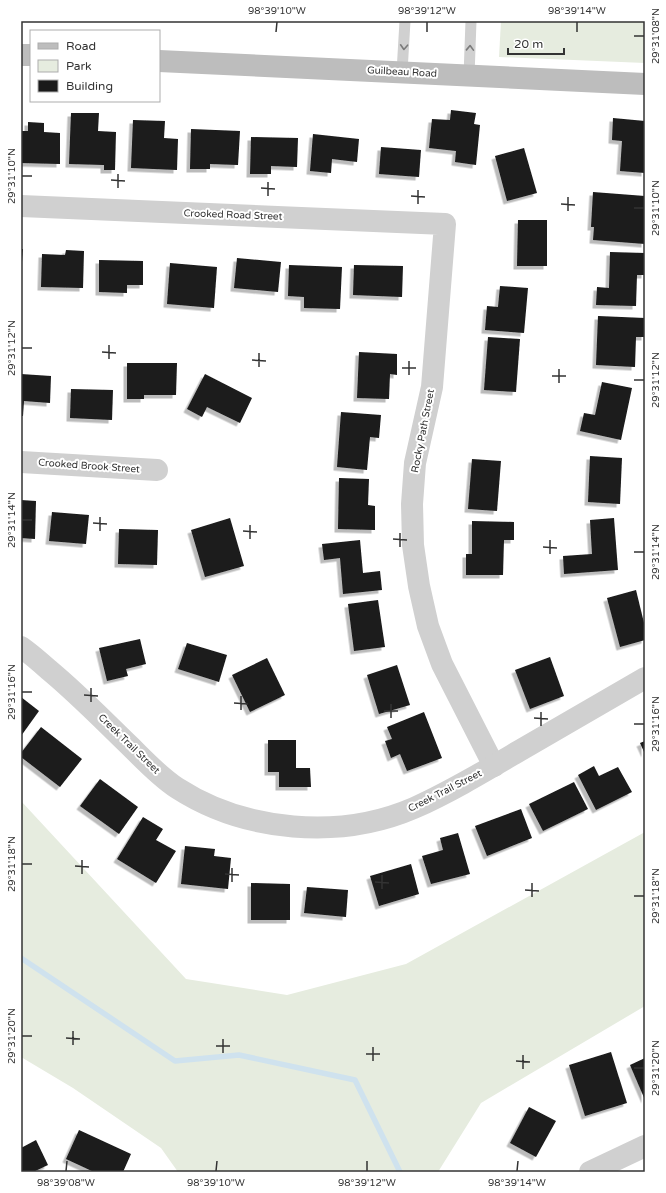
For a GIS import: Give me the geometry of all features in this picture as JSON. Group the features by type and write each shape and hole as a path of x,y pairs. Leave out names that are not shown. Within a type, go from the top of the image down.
{"main road":[{"name":"Guilbeau Road","path":"160,61 645,84"}],"street":[{"name":"Crooked Road Street","path":"21,206 445,224"},
{"name":"Rocky Path Street","path":"445,224 432,387 415,463 412,504 413,545 419,586 428,626 442,664 494,766"},
{"name":"Crooked Brook Street","path":"21,462 157,470"},
{"name":"Creek Trail Street","path":"21,647 70,687 149,764 176,787 225,811 252,819 306,827 333,827 360,823 387,817 413,808 438,797 494,766 645,678"},
{"path":"590,1172 645,1146"}],"lane":[{"path":"402,72 405,21"},
{"path":"469,76 472,21"}],"green space":[{"path":"501,21 645,21 645,63 499,57"},
{"path":"21,801 186,979 287,995 406,964 645,832 645,1006 481,1103 438,1172 178,1172 161,1148 73,1088 21,1057"}],"building":[{"path":"451,110 476,113 474,124 480,125 476,165 455,162 456,151 429,148 432,119 450,120"},
{"path":"71,113 99,113 98,131 116,132 115,170 104,170 104,165 69,164"},
{"path":"613,118 645,121 645,173 620,171 622,141 612,140"},
{"path":"133,120 165,121 164,138 178,139 177,170 131,168"},
{"path":"28,122 44,123 44,132 60,133 60,164 21,163 21,131 28,131"},
{"path":"191,129 240,131 238,165 210,164 210,169 190,169"},
{"path":"313,134 359,139 357,162 332,159 331,173 310,171"},
{"path":"251,137 298,138 297,167 271,166 271,174 250,174"},
{"path":"381,147 421,150 419,177 379,174"},
{"path":"524,148 537,193 507,201 495,156"},
{"path":"593,192 645,196 645,244 593,240 594,227 591,227"},
{"path":"518,220 547,220 547,266 517,266"},
{"path":"21,249 23,249 22,262 21,262"},
{"path":"66,250 84,251 83,288 41,287 42,254 65,255"},
{"path":"610,252 645,253 645,275 637,275 636,306 596,305 597,287 609,288"},
{"path":"237,258 281,262 278,292 234,288"},
{"path":"99,260 143,261 143,285 127,285 127,293 99,292"},
{"path":"170,263 217,267 214,308 167,304"},
{"path":"289,265 342,267 340,309 304,308 304,297 288,296"},
{"path":"354,265 403,266 402,297 353,295"},
{"path":"500,286 528,288 524,333 485,330 487,306 498,307"},
{"path":"598,316 645,318 645,337 636,337 635,367 596,365"},
{"path":"488,337 520,339 516,392 484,390"},
{"path":"359,352 397,354 397,375 390,374 389,399 357,398"},
{"path":"127,363 177,363 176,395 144,395 144,399 127,399"},
{"path":"21,374 51,376 50,403 24,401 23,416 21,416"},
{"path":"205,374 252,398 240,423 207,407 202,417 187,409"},
{"path":"602,382 632,388 621,440 580,431 584,413 595,415"},
{"path":"71,389 113,390 112,420 70,418"},
{"path":"341,412 381,415 379,438 370,437 367,470 337,467"},
{"path":"590,456 622,458 620,504 588,502"},
{"path":"472,459 501,461 497,511 468,509"},
{"path":"339,478 369,479 368,505 375,506 375,530 338,529"},
{"path":"21,500 36,501 35,539 21,538"},
{"path":"52,512 89,515 86,544 49,541"},
{"path":"230,518 244,566 205,577 191,530"},
{"path":"614,518 618,570 564,574 563,556 592,554 590,520"},
{"path":"472,521 514,522 514,540 504,540 503,575 466,575 466,554 472,554"},
{"path":"119,529 158,530 157,565 118,564"},
{"path":"360,540 363,573 380,571 382,590 343,594 340,558 324,560 322,544"},
{"path":"636,590 645,627 645,640 620,647 607,598"},
{"path":"378,600 385,647 354,651 348,604"},
{"path":"140,639 146,664 126,669 128,676 107,681 99,648"},
{"path":"187,643 227,655 219,682 178,669"},
{"path":"550,657 564,696 530,709 515,670"},
{"path":"267,658 285,695 250,712 232,675"},
{"path":"397,665 410,705 379,714 367,675"},
{"path":"21,697 39,711 21,736"},
{"path":"424,712 442,758 407,771 400,754 391,758 385,741 392,739 387,727"},
{"path":"41,727 82,759 60,787 21,757 21,753"},
{"path":"268,740 296,740 296,768 310,768 311,787 279,787 279,772 268,772"},
{"path":"645,741 645,754 640,743"},
{"path":"594,766 599,776 618,767 632,792 596,810 578,775"},
{"path":"100,779 138,807 119,834 80,806"},
{"path":"574,782 588,809 543,831 529,804"},
{"path":"521,809 532,838 487,856 475,826"},
{"path":"143,817 163,829 156,840 176,851 156,883 117,859"},
{"path":"458,833 470,874 431,884 422,856 443,850 440,838"},
{"path":"185,846 215,849 214,856 231,858 228,889 181,884"},
{"path":"411,864 419,894 379,906 370,876"},
{"path":"251,883 290,884 290,920 251,920"},
{"path":"307,887 348,890 346,917 304,913"},
{"path":"611,1052 627,1103 585,1116 569,1065"},
{"path":"645,1058 645,1100 630,1065"},
{"path":"529,1107 556,1121 536,1157 510,1143"},
{"path":"79,1130 131,1154 123,1172 94,1172 66,1159"},
{"path":"36,1140 48,1165 33,1172 21,1172 21,1148"}],"waterway":[{"path":"21,958 175,1061 239,1055 355,1080 400,1172"}]}
